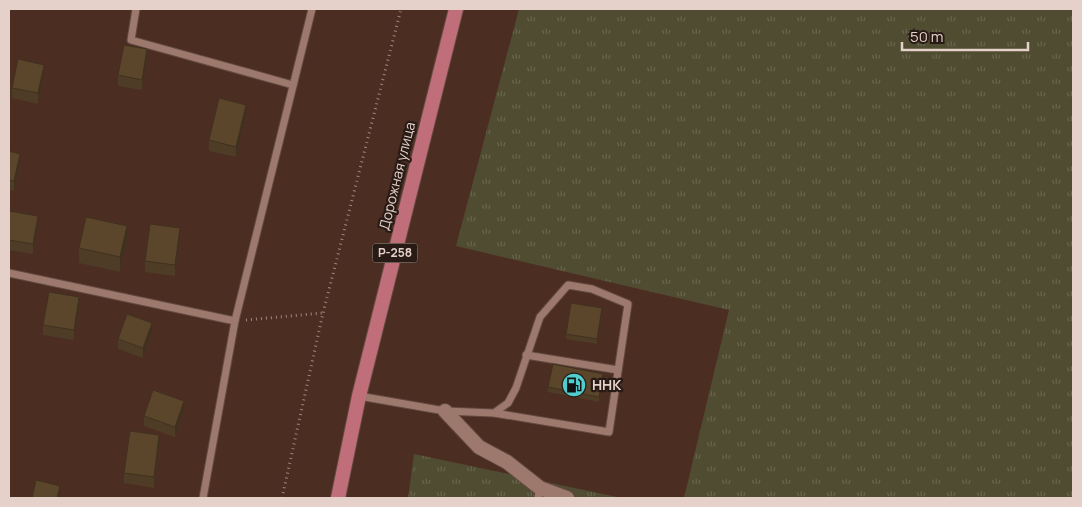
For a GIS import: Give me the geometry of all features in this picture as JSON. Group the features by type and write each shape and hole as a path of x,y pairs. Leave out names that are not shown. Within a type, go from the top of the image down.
{"highway":[{"name":"Дорожная улица","path":"338,498 359,396 456,9"}],"street":[{"path":"445,411 479,447 507,462 539,493 568,498"}],"lane":[{"path":"136,9 131,40 294,85"},
{"path":"203,498 236,321 312,9"},
{"path":"9,273 236,321"},
{"path":"359,396 445,411 494,413 609,432 628,304 592,289 568,285 540,316 516,388 508,403 494,413"},
{"path":"526,355 618,370"}],"path":[{"path":"282,498 323,313 402,9"},
{"path":"236,321 323,313"}],"green space":[{"path":"519,9 1073,9 1073,498 684,498 729,310 456,246"},
{"path":"414,454 622,498 408,498"}],"building":[{"path":"124,45 147,49 142,80 118,75"},
{"path":"18,59 44,65 38,93 12,88"},
{"path":"219,98 246,105 236,147 209,140"},
{"path":"9,151 20,154 14,181 9,180"},
{"path":"9,211 38,216 33,244 9,240"},
{"path":"86,217 127,226 120,257 79,248"},
{"path":"150,224 180,228 175,265 145,261"},
{"path":"49,292 79,297 74,330 43,325"},
{"path":"571,303 602,308 597,339 566,334"},
{"path":"127,314 152,323 143,348 118,339"},
{"path":"553,364 603,374 599,397 548,387"},
{"path":"153,390 184,401 175,427 144,416"},
{"path":"130,431 159,435 154,477 124,473"},
{"path":"36,480 60,486 57,498 32,498"}],"place":[{"name":"ННК","path":"574,385"}]}
